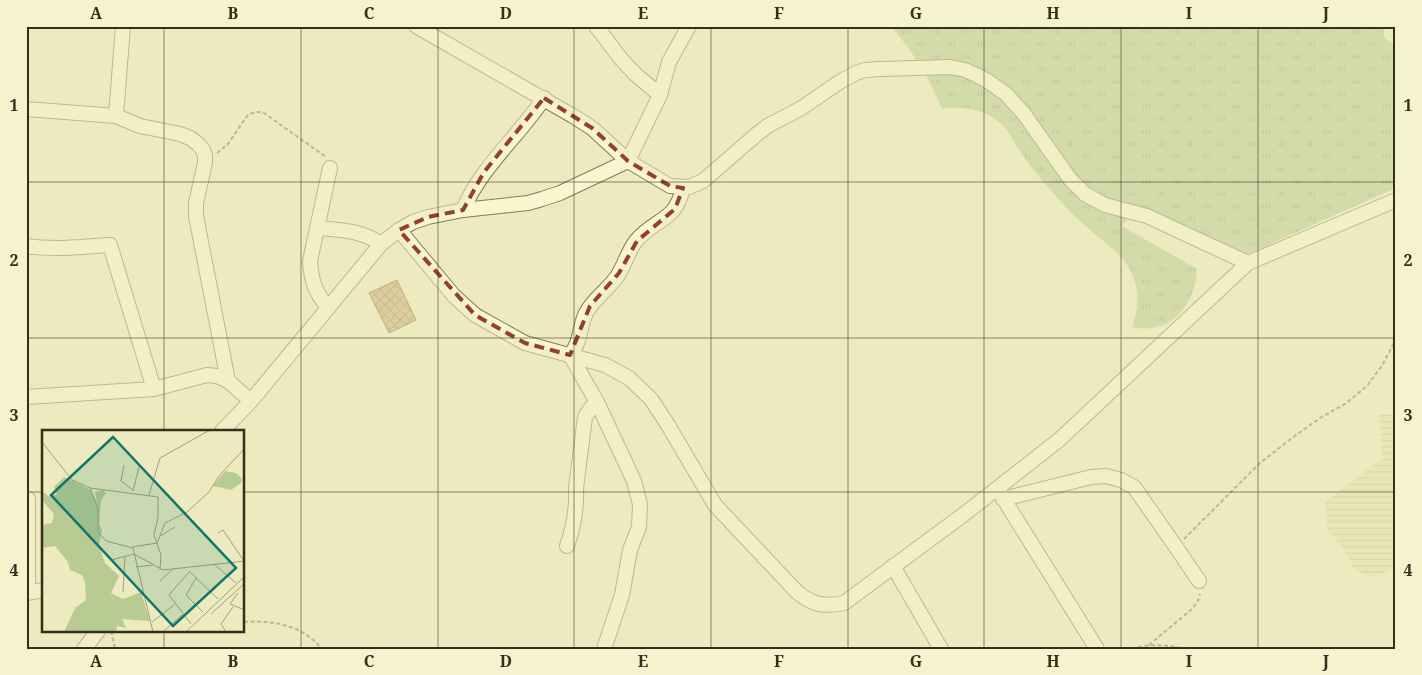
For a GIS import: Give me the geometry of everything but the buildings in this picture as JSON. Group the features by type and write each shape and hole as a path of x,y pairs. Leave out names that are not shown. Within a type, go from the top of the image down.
{"street":[{"path":"116,116 123,26"},
{"path":"416,26 544,98 592,128 628,160 670,186 683,188 703,181 769,125 794,112 849,77 865,70 951,68 965,70 1006,94 1024,114 1070,179 1090,197 1105,205 1148,216 1248,263"},
{"path":"596,26 635,74 660,94"},
{"path":"223,430 251,401 381,244 399,230 413,222 428,217 463,210 508,206 542,200 628,160 660,94 669,62 689,26"},
{"path":"463,210 484,172 535,112 544,98"},
{"path":"26,109 116,116 140,126 180,134 190,138 203,150 205,163 196,202 196,216 228,382"},
{"path":"328,307 315,289 310,261 330,168"},
{"path":"570,356 577,345 584,319 590,306 619,273 637,240 651,227 675,210 683,188"},
{"path":"399,230 454,296 475,315 525,343 605,365 628,378 651,399 715,505 797,592 807,600 831,606 844,602 893,566 1000,494 1248,263 1396,200"},
{"path":"317,228 354,231 370,237 381,244"},
{"path":"26,246 66,248 110,245 154,389"},
{"path":"570,356 596,402 634,481 640,504 639,528 630,550 622,595 604,649"},
{"path":"26,397 154,389 207,375 217,376 228,382 251,401"},
{"path":"567,546 575,520 576,488 585,417 596,402"},
{"path":"1000,494 1099,476 1114,477 1128,483 1134,488 1198,581"},
{"path":"1000,494 1097,649"},
{"path":"28,499 27,593 42,590"},
{"path":"893,566 941,649"},
{"path":"84,649 97,632"}],"path":[{"path":"205,156 222,150 247,116 260,111 324,156 329,161 330,168"},
{"path":"1176,547 1260,463 1320,418 1345,404 1367,386 1396,339"},
{"path":"1150,645 1196,605 1200,591 1198,581"},
{"path":"245,622 285,624 302,631 322,649"},
{"path":"111,632 115,649"},
{"path":"1132,649 1141,645 1173,646 1186,649"}],"highlighted area":[{"path":"544,98 592,128 628,161 670,186 683,188 675,209 637,241 619,273 590,306 570,355 525,343 475,315 399,230 428,217 463,210 484,172"}],"green space":[{"path":"891,26 1385,26 1385,38 1396,44 1396,188 1232,261 1132,210 1122,226 1197,269 1192,295 1178,315 1158,327 1146,329 1132,327 1136,313 1137,293 1134,279 1123,259 1062,204 1033,169 1000,123 977,110 963,108 942,109 920,66"},
{"path":"1396,414 1396,575 1391,568 1381,575 1369,576 1354,568 1328,529 1325,502 1382,459 1380,415"}]}
